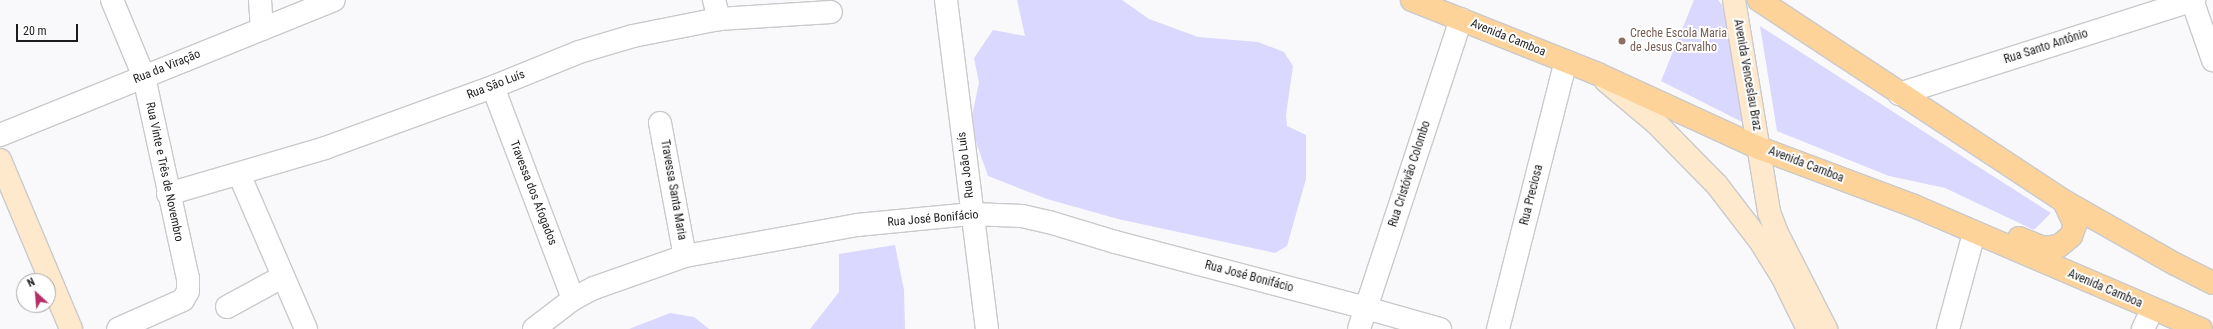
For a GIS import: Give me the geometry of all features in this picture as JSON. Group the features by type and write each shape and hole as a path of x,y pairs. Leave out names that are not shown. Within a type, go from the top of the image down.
{"main road":[{"name":"Avenida Camboa","path":"1412,0 1598,74 1759,148 1914,206 1974,233 2148,319 2201,329"},
{"name":"Avenida Venceslau Braz","path":"1734,0 1769,212 1778,235 1826,329"},
{"path":"1759,0 1898,94 2064,201 2175,264 2213,283"},
{"path":"1598,74 1656,123 1717,186 1760,241 1781,274 1808,329"},
{"path":"0,160 72,329"},
{"path":"1914,206 1957,212 2044,248 2059,246 2071,236 2075,225 2064,201"}],"street":[{"name":"Rua Vinte e Três de Novembro","path":"112,0 144,77 168,194 188,278 188,291 183,300 118,329"},
{"path":"260,0 262,29"},
{"name":"Rua da Viração","path":"0,134 334,0"},
{"name":"Rua João Luís","path":"946,0 986,329"},
{"path":"2193,0 2213,60"},
{"name":"Rua Santo Antônio","path":"1898,94 2193,0"},
{"name":"Rua São Luís","path":"168,194 325,148 492,87 579,52 716,10 831,12"},
{"name":"Rua Cristóvão Colombo","path":"1359,329 1461,19"},
{"name":"Rua Preciosa","path":"1498,329 1566,61"},
{"name":"Travessa dos Afogados","path":"492,87 573,299"},
{"name":"Travessa Santa Maria","path":"660,123 685,256"},
{"path":"239,174 282,277 306,329"},
{"name":"Rua José Bonifácio","path":"534,329 573,299 594,288 685,256 857,225 972,214 1022,216 1049,222 1115,242 1440,329"},
{"path":"1948,329 1974,233"},
{"path":"227,307 282,277"}],"shaded area":[{"path":"1017,0 1122,0 1149,19 1198,37 1258,42 1284,52 1293,66 1286,115 1287,126 1306,135 1306,179 1287,246 1275,253 1118,219 1047,199 988,176 970,125 979,83 974,58 993,30 1025,36"},
{"path":"1694,0 1718,0 1722,5 1733,38 1744,123 1661,81"},
{"path":"1760,26 2051,213 2034,230 1945,188 1889,176 1777,131"},
{"path":"895,245 904,290 905,329 810,329 839,292 839,254"},
{"path":"670,313 694,317 709,329 629,329"}],"place":[{"name":"Creche Escola Maria de Jesus Carvalho","path":"1622,41"}]}
